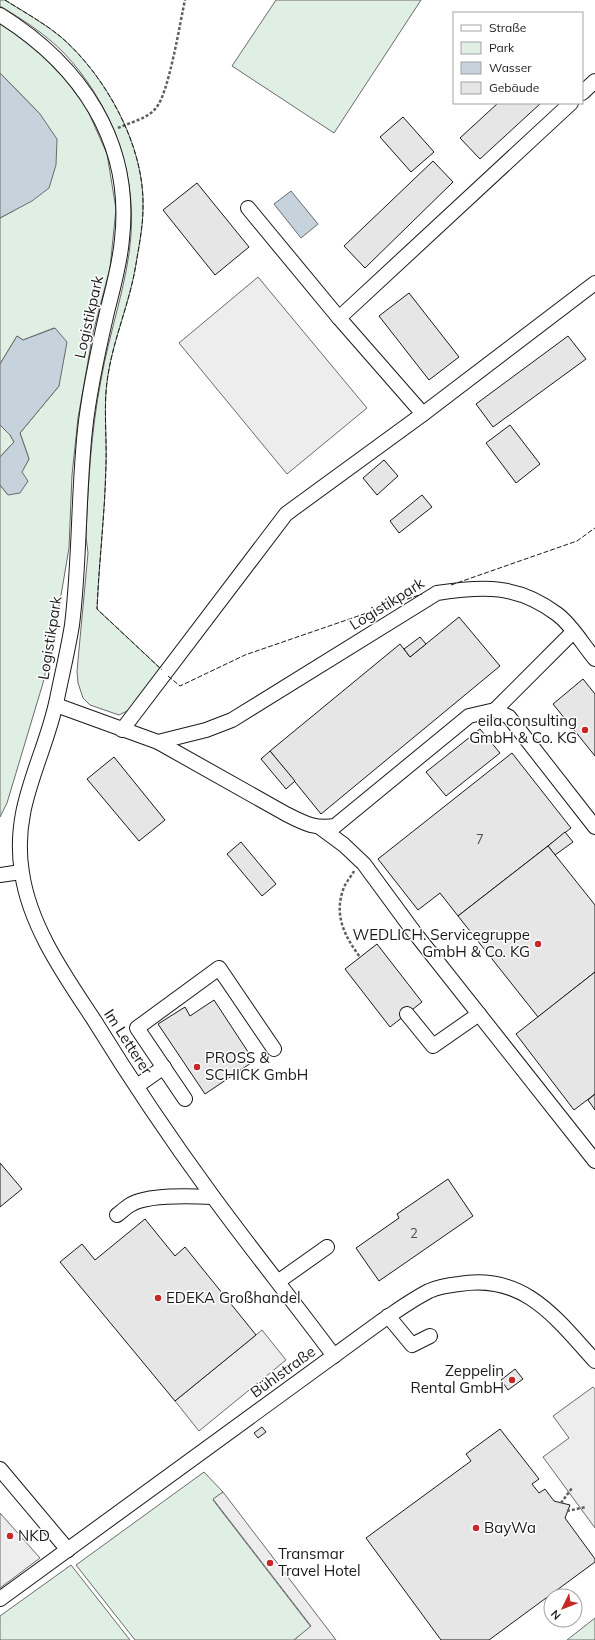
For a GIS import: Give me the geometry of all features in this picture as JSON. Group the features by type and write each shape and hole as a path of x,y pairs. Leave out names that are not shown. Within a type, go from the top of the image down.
{"street":[{"name":"Logistikpark","path":"0,15 19,27 45,47 70,71 95,108 107,133 120,180 123,208 123,235 119,262 93,379 85,424 80,470 79,537 72,626 56,705"},
{"path":"583,92 595,81"},
{"path":"339,318 570,104"},
{"path":"248,208 339,318 423,414"},
{"path":"122,730 286,514 423,414 595,283"},
{"name":"Logistikpark","path":"158,742 188,735 232,720 437,593 471,588 502,588 529,598 558,614 595,659"},
{"path":"321,828 334,826 469,716 495,710 573,632"},
{"path":"56,705 158,742 286,814 306,824 321,828 344,845 359,860 595,1161"},
{"name":"Im Letterer","path":"56,705 27,790 20,821 19,841 21,872 34,915 50,947 90,1015 137,1086 213,1197 279,1281 334,1356"},
{"path":"495,710 509,717 595,827"},
{"path":"0,875 21,872"},
{"path":"185,1099 136,1028 219,968 274,1049"},
{"path":"407,1014 433,1046 479,1014"},
{"path":"137,1086 164,1067"},
{"path":"117,1215 131,1204 153,1198 184,1196 213,1197"},
{"path":"279,1281 327,1246"},
{"name":"Bühlstraße","path":"0,1599 388,1316 431,1290 472,1282 493,1282 521,1291 545,1308 595,1361"},
{"path":"388,1316 412,1345 430,1336"},
{"path":"0,1469 68,1550"}],"path":[{"path":"107,133 147,116 161,100 176,44 185,0"},
{"path":"359,860 343,889 340,921 346,935 360,957"},
{"path":"561,1503 572,1488"},
{"path":"567,1511 586,1506"}],"green space":[{"path":"0,0 5,0 41,22 61,37 78,53 93,71 120,114 130,137 142,184 143,208 141,236 130,292 114,347 108,375 105,409 105,483 97,609 161,669 129,710 119,715 90,705 83,698 78,683 77,671 88,553 86,537 92,439 104,362 122,289 129,253 131,210 129,185 124,160 116,136 94,91 63,52 33,27 0,6"},
{"path":"276,0 421,0 334,133 232,66"},
{"path":"0,23 16,33 53,63 77,93 88,111 107,154 116,209 110,268 93,333 78,418 72,475 69,548 57,619 43,683 7,803 0,817 0,485 8,495 29,459 20,433 59,386 54,328 23,340 17,336 0,364 0,218 15,210 40,114 0,73"},
{"path":"0,425 10,435 14,442 0,457"},
{"path":"204,1472 223,1492 213,1500 311,1627 294,1640 135,1640 76,1565"},
{"path":"71,1565 130,1640 0,1640 0,1616"},
{"path":"595,1618 595,1640 567,1640 583,1628"}],"shaded area":[{"path":"258,277 367,408 287,474 179,343"},
{"name":"EDEKA Großhandel","path":"262,1330 286,1360 199,1431 175,1401"},
{"name":"BayWa","path":"593,1387 595,1389 595,1528 543,1457 569,1438 553,1416"},
{"name":"Transmar Travel Hotel","path":"223,1492 336,1640 294,1640 311,1626 213,1499"},
{"name":"NKD","path":"0,1513 40,1558 0,1588"}],"water":[{"path":"0,73 40,114 57,139 56,165 49,188 32,201 0,218"},
{"path":"291,191 318,224 301,238 274,204"},
{"path":"55,328 67,342 59,386 20,433 29,459 22,472 28,481 20,493 8,495 0,485 0,457 14,442 10,435 0,425 0,364 17,336 23,340"}],"building":[{"path":"497,104 540,104 480,159 460,138"},
{"path":"403,117 434,152 411,172 380,137"},
{"path":"433,161 453,182 365,268 344,246"},
{"path":"197,183 249,247 215,275 163,210"},
{"path":"409,293 459,357 429,380 379,316"},
{"path":"568,336 586,359 493,427 476,404"},
{"path":"510,425 540,464 516,483 486,443"},
{"path":"384,460 398,476 377,495 363,478"},
{"path":"422,495 432,507 399,533 390,521"},
{"path":"459,617 500,666 321,814 270,751 400,644 410,657"},
{"path":"420,637 426,644 410,657 404,649"},
{"name":"eila consulting GmbH & Co. KG","path":"583,679 595,694 595,756 553,704"},
{"path":"480,729 500,753 446,796 426,772"},
{"path":"270,751 295,781 286,789 261,759"},
{"path":"512,753 571,828 458,916 440,893 418,910 378,859"},
{"path":"114,757 165,820 139,841 87,779"},
{"path":"565,832 573,842 555,855 548,846"},
{"path":"241,842 276,884 262,896 227,854"},
{"name":"WEDLICH. Servicegruppe GmbH & Co. KG","path":"548,846 595,905 595,972 538,1017 458,916"},
{"path":"377,944 422,1002 390,1027 345,969"},
{"path":"595,972 595,1094 574,1110 516,1034"},
{"path":"214,1000 254,1061 205,1094 158,1024 185,1007 190,1016"},
{"path":"595,1094 595,1110 588,1100"},
{"path":"0,1163 22,1189 0,1207"},
{"path":"448,1179 473,1216 379,1281 356,1248 399,1218 397,1214"},
{"name":"EDEKA Großhandel","path":"145,1219 175,1256 185,1247 256,1335 175,1401 60,1262 82,1244 95,1260"},
{"name":"Zeppelin Rental GmbH","path":"515,1369 523,1379 508,1390 501,1380"},
{"path":"262,1427 266,1432 258,1438 254,1433"},
{"name":"BayWa","path":"500,1429 539,1479 532,1484 539,1493 545,1489 554,1501 570,1505 565,1518 595,1559 595,1562 560,1588 543,1588 543,1600 489,1640 441,1640 366,1538 471,1461 466,1454"}],"fence":[{"path":"5,0 41,22 61,37 78,53 107,92 120,114 130,137 137,161 142,185 143,208 141,236 130,292 114,347 108,375 105,409 105,483 97,609 162,670"},
{"path":"451,585 577,541 595,528"},
{"path":"168,676 180,686 245,655 422,594"}],"place":[{"name":"eila consulting GmbH & Co. KG","path":"585,730"},
{"name":"WEDLICH. Servicegruppe GmbH & Co. KG","path":"538,944"},
{"name":"PROSS & SCHICK GmbH","path":"197,1067"},
{"name":"EDEKA Großhandel","path":"158,1298"},
{"name":"Zeppelin Rental GmbH","path":"512,1380"},
{"name":"BayWa","path":"476,1528"},
{"name":"NKD","path":"10,1536"},
{"name":"Transmar Travel Hotel","path":"270,1563"}]}
